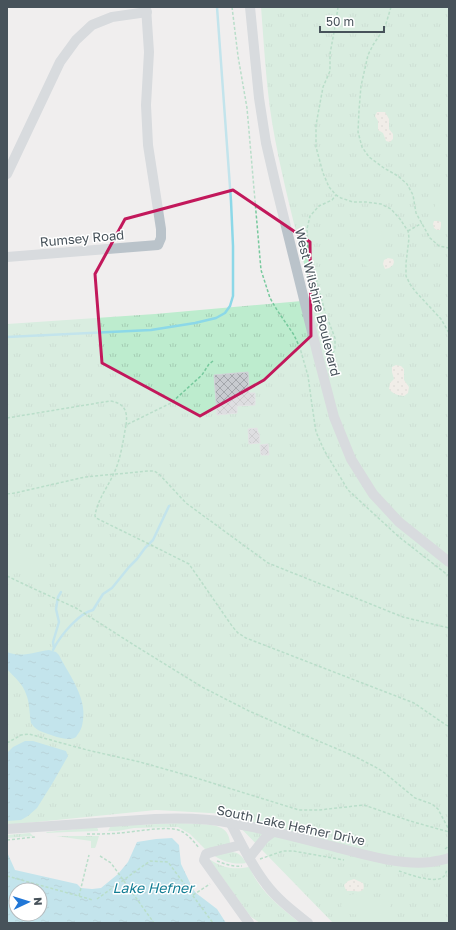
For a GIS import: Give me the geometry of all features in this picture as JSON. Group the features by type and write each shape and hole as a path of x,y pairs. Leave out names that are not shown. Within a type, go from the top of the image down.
{"street":[{"name":"West Wilshire Boulevard","path":"250,7 259,98 266,143 334,417 351,459 373,494 399,522 449,562"},
{"path":"7,174 60,62 76,40 92,25 112,17 146,9"},
{"name":"Rumsey Road","path":"7,257 158,245 161,238 161,229 148,145 146,105 149,52 146,9"},
{"name":"South Lake Hefner Drive","path":"7,829 174,818 204,819 230,822 399,862 420,863 445,860 448,853"},
{"path":"230,822 265,884 308,923"},
{"path":"251,861 260,843 273,832"},
{"path":"242,845 206,854 204,860 249,923"}],"path":[{"path":"232,7 238,56 247,108 261,270 270,298 276,310 294,335 300,348 308,376 312,405"},
{"path":"338,7 330,54 330,71 323,87 316,125 316,148 323,173 329,187 341,198 353,202 381,204 392,209 400,218 408,231 409,238 406,276 415,291 441,318 449,333"},
{"path":"391,7 385,27 368,55 361,86 358,132 362,147 369,157 398,176 407,184 413,195 416,213 430,238 439,246 449,248"},
{"path":"318,356 330,355 333,352 335,349 335,338 325,312 308,248 306,229 310,216 319,206 332,200 336,195"},
{"path":"408,231 422,223"},
{"path":"126,425 171,403 202,375 209,364 213,361"},
{"path":"7,418 110,401 122,405 127,412 120,460 98,506 95,516 96,518 189,564 232,626 238,633 246,638 414,703 449,727"},
{"path":"7,494 84,477 154,471 159,474 186,503 268,563 403,617 449,628"},
{"path":"7,576 30,588 76,608 202,687 249,711 354,756 379,769 415,798 432,804 438,809 449,831"},
{"path":"7,743 21,735 28,734 87,750 148,764 298,810 319,810 364,804 410,821 449,831"},
{"path":"99,834 175,829 188,836 199,849"},
{"path":"7,840 34,837"},
{"path":"448,853 449,846"},
{"path":"217,861 232,866 239,866 283,851 293,850 346,860"},
{"path":"79,896 89,855"},
{"path":"100,856 111,863 154,923"},
{"path":"97,899 150,861 168,862 213,923"},
{"path":"397,871 426,879 439,880 443,878 447,868"},
{"path":"7,876 93,900"},
{"path":"193,895 218,879"}],"highlighted area":[{"path":"233,190 310,242 311,336 264,380 200,416 102,363 95,274 125,219"}],"green space":[{"path":"261,7 449,7 449,923 333,923 227,814 156,810 7,825 7,324 155,314 313,300 286,189 272,122"},
{"path":"443,189 449,190 449,230 444,216 435,208 437,198"},
{"path":"371,226 378,228 381,232 385,249 383,255 374,267 366,266 361,261 355,252 354,247 356,241 366,229"},
{"path":"7,547 40,564 41,568 37,578 31,579 7,566"},
{"path":"180,823 220,827 227,833 230,843 206,850 190,834 178,827 134,828 108,831 112,826"},
{"path":"96,827 98,831 46,833 47,832"},
{"path":"30,833 33,836 7,838 7,835"},
{"path":"56,836 99,836 95,848 91,848 91,841"},
{"path":"231,852 240,855 246,863 237,864 213,855"},
{"path":"209,859 228,868 249,867 266,893 300,923 260,923 251,917"},
{"path":"356,894 365,898 383,899 388,901 390,903 390,912 381,919 374,920 368,920 360,915 347,913 341,906 343,898"}],"sand":[{"path":"377,112 385,112 389,119 389,129 393,134 393,139 390,142 386,141 383,133 378,130 378,121 375,116"},
{"path":"434,221 441,222 440,230 434,228"},
{"path":"388,258 393,259 394,262 393,265 385,269 383,264 384,260"},
{"path":"396,365 401,366 404,369 404,380 409,387 408,393 404,396 395,394 389,389 390,383 394,379 392,367"},
{"path":"354,879 363,883 364,888 362,891 346,890 344,885 348,881"}],"water":[{"path":"49,650 56,652 59,655 81,697 83,707 82,726 76,737 72,739 54,736 38,730 33,726 31,723 25,690 7,669 7,652 23,655"},
{"path":"25,741 33,741 66,751 68,756 37,808 21,820 7,821 7,753 13,747"},
{"name":"Lake Hefner","path":"172,838 179,845 181,864 193,889 217,909 226,923 7,923 7,852 15,870 77,884 81,888 92,889 101,888 118,874 128,862 137,842"}],"building":[{"path":"248,372 249,393 255,393 255,405 237,406 237,413 217,415 214,375"},
{"path":"257,428 260,443 249,444 248,429"},
{"path":"268,444 269,455 261,455 260,445"}],"waterway":[{"path":"7,337 151,330 216,318 225,313 230,306 233,296 233,246 217,7"},
{"path":"54,648 61,637 76,620 82,615 93,610 103,594 112,588 153,540 169,506"},
{"path":"53,650 53,642 59,622 56,609 58,597 61,592"}]}
